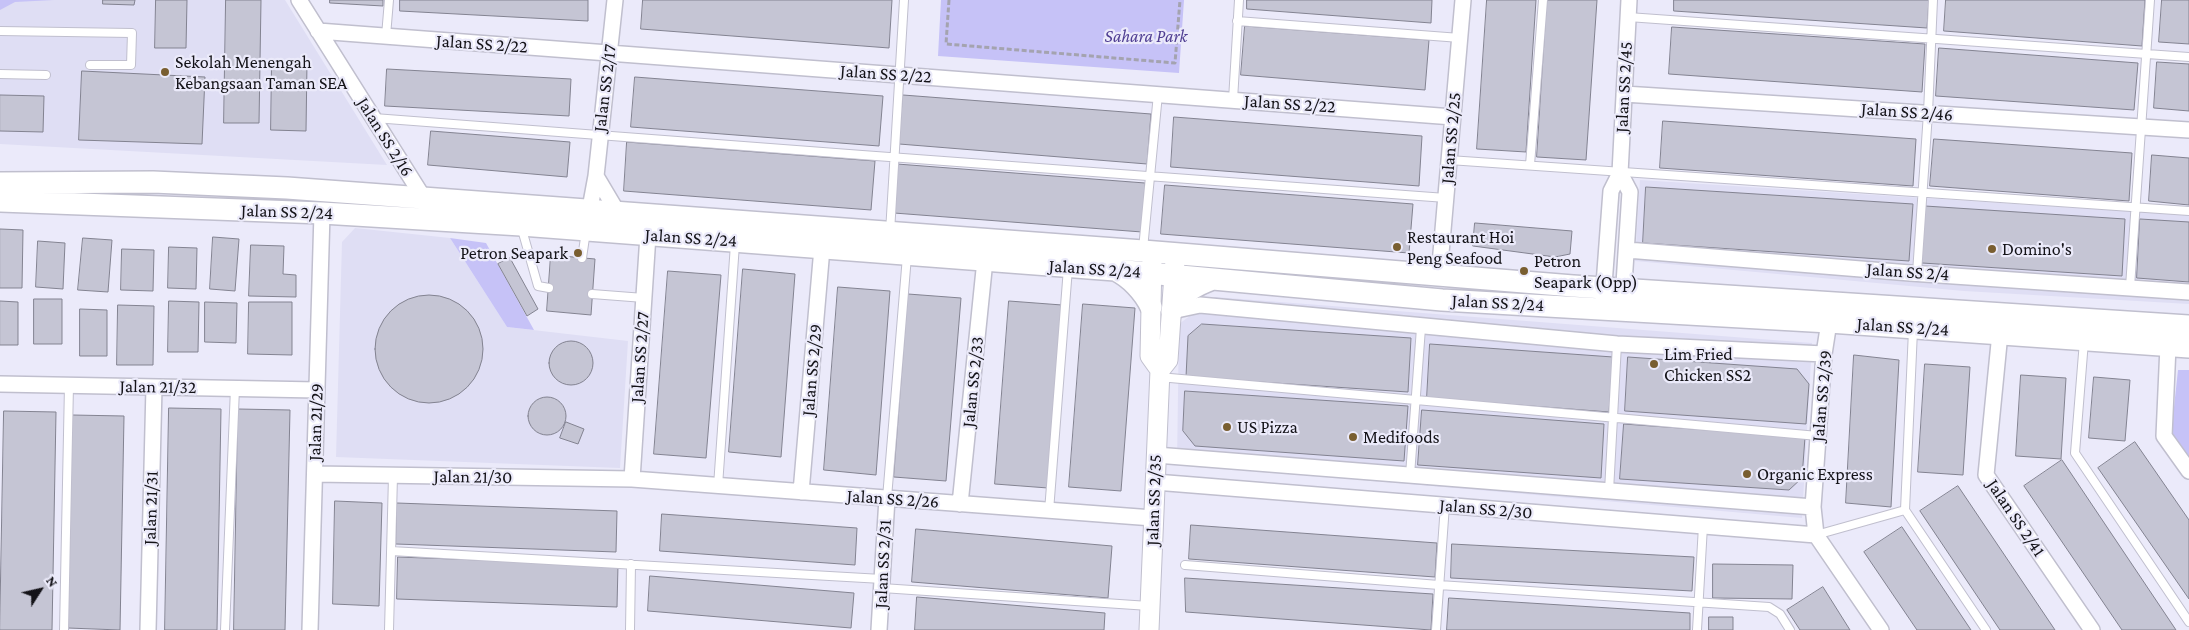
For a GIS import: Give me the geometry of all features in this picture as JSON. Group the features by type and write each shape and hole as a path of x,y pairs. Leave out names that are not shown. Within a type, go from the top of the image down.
{"main road":[{"name":"Jalan SS 2/24","path":"0,183 153,182 423,197 588,221 648,235 1115,270 1442,300 1829,322 2179,347"},
{"path":"287,188 315,201 322,213"},
{"name":"Jalan SS 2/24","path":"0,201 322,213 521,225 588,221 618,213 1175,254 1439,276 2189,326"},
{"path":"1115,270 1134,284 1146,298 1161,309 1192,288 1213,279"}],"street":[{"name":"Jalan SS 2/16","path":"299,0 423,197"},
{"name":"Jalan SS 2/17","path":"588,221 596,176 615,0"},
{"name":"Jalan SS 2/25","path":"1439,276 1462,0"},
{"name":"Jalan SS 2/45","path":"1612,310 1614,288 1611,191 1620,173 1629,0"},
{"name":"Jalan SS 2/22","path":"318,31 1453,116"},
{"name":"Jalan SS 2/46","path":"1624,94 2189,130"},
{"name":"Jalan SS 2/45","path":"1614,288 1626,250 1630,192 1620,173"},
{"path":"596,176 618,213"},
{"name":"Jalan 21/29","path":"310,630 322,213"},
{"name":"Jalan SS 2/27","path":"632,479 648,235"},
{"name":"Jalan SS 2/29","path":"801,492 822,248"},
{"name":"Jalan SS 2/4","path":"1626,250 2189,292"},
{"name":"Jalan SS 2/35","path":"1148,252 1161,309 1168,360 1159,373 1149,630"},
{"name":"Jalan SS 2/35","path":"1161,309 1174,276 1175,254"},
{"name":"Jalan SS 2/33","path":"960,504 985,260"},
{"path":"1161,309 1200,305 1421,328 1617,344 1824,354"},
{"name":"Jalan SS 2/39","path":"1829,322 1824,354 1813,507 1816,535 1881,630"},
{"name":"Jalan SS 2/41","path":"2000,333 1986,475 2092,630"},
{"path":"2179,347 2164,436 2189,471"},
{"name":"Jalan 21/32","path":"0,384 317,390"},
{"name":"Jalan 21/31","path":"148,630 154,387"},
{"path":"1156,454 1813,507"},
{"name":"Jalan 21/30","path":"314,474 632,479"},
{"name":"Jalan SS 2/26","path":"632,479 1153,518"},
{"name":"Jalan SS 2/30","path":"1155,482 1816,535"},
{"name":"Jalan SS 2/31","path":"879,630 887,498"}],"lane":[{"path":"386,36 389,0"},
{"path":"890,234 898,75 904,0"},
{"path":"1233,100 1239,0"},
{"path":"1530,166 1543,0"},
{"path":"1916,273 1928,113 1933,0"},
{"path":"2130,287 2150,0"},
{"path":"1628,18 2189,57"},
{"path":"1237,21 1460,38"},
{"path":"0,31 132,33 131,65 90,65"},
{"path":"0,74 46,75"},
{"path":"1148,252 1150,174 1158,94"},
{"path":"373,118 600,137 1150,174 1446,198"},
{"path":"1449,160 2189,211"},
{"path":"582,258 588,221"},
{"path":"521,225 538,286 549,288"},
{"path":"718,486 735,242"},
{"path":"887,498 907,254"},
{"path":"1049,511 1068,267"},
{"path":"592,294 644,298"},
{"path":"1410,475 1421,328"},
{"path":"1914,328 1905,510 1986,630"},
{"path":"2084,339 2075,452 2189,622"},
{"path":"1609,491 1617,344"},
{"path":"1159,373 1415,400 1818,436"},
{"path":"64,630 69,385"},
{"path":"225,630 235,388"},
{"path":"389,630 393,476"},
{"path":"1436,630 1445,505"},
{"path":"1816,535 1905,510"},
{"path":"1697,630 1702,526"},
{"path":"391,551 631,564 1150,606"},
{"path":"630,630 631,564"},
{"path":"1185,565 1697,604 1769,607 1775,609 1790,630"}],"path":[{"path":"949,0 946,44 1175,63 1180,0"}],"shaded area":[{"name":"Sekolah Menengah Kebangsaan Taman SEA","path":"0,0 285,0 387,165 0,144"},
{"path":"1640,180 2189,215 2189,304 1964,291 1635,261"},
{"path":"355,228 450,238 507,327 628,341 620,468 336,457 342,242"},
{"path":"1215,297 1812,343 1802,518 1177,464 1179,324"}],"green space":[{"path":"0,0 54,0 15,2 0,10"},
{"name":"Sahara Park","path":"941,0 1184,0 1179,73 938,56"},
{"path":"450,238 486,243 534,330 507,327"},
{"path":"2178,370 2189,370 2189,459 2171,435"}],"building":[{"path":"103,0 135,0 134,5 103,4"},
{"path":"156,0 187,0 186,48 155,48"},
{"path":"226,0 261,0 259,123 224,123"},
{"path":"330,0 383,0 383,6 330,3"},
{"path":"400,0 588,0 588,21 400,11"},
{"path":"643,0 892,0 889,48 641,29"},
{"path":"1247,0 1432,0 1431,23 1247,9"},
{"path":"1487,0 1536,0 1526,152 1477,149"},
{"path":"1547,0 1597,0 1586,160 1537,157"},
{"path":"1674,0 1929,0 1927,28 1674,11"},
{"path":"1946,0 2145,0 2142,46 1944,31"},
{"path":"2162,0 2189,0 2189,44 2159,42"},
{"path":"1245,26 1429,40 1425,90 1241,75"},
{"path":"1672,27 1925,44 1922,92 1669,74"},
{"path":"1939,48 2138,63 2134,110 1936,96"},
{"path":"272,61 307,62 306,131 271,130"},
{"path":"2157,62 2189,64 2189,111 2154,108"},
{"path":"387,69 571,79 569,116 385,106"},
{"path":"82,71 205,77 202,144 79,140"},
{"path":"635,77 883,96 879,146 631,127"},
{"path":"0,95 44,96 43,132 0,131"},
{"path":"903,95 1151,114 1147,164 899,144"},
{"path":"1174,117 1422,136 1419,186 1171,167"},
{"path":"1663,121 1916,139 1913,186 1660,168"},
{"path":"431,131 570,142 567,177 428,165"},
{"path":"1934,139 2132,153 2129,201 1930,186"},
{"path":"627,142 875,161 871,210 624,191"},
{"path":"2152,155 2189,158 2189,205 2149,201"},
{"path":"897,164 1145,183 1142,232 894,213"},
{"path":"1165,185 1413,204 1409,253 1161,234"},
{"path":"1646,187 1913,204 1909,261 1643,243"},
{"path":"1925,206 2125,219 2122,276 1922,263"},
{"path":"2140,219 2189,222 2189,282 2137,278"},
{"path":"1475,223 1572,231 1570,254 1555,257 1473,246"},
{"path":"0,229 23,230 22,288 0,288"},
{"path":"213,237 239,239 235,291 210,289"},
{"path":"83,238 112,240 108,292 78,290"},
{"path":"38,241 65,243 63,289 36,287"},
{"path":"251,245 284,246 283,274 296,275 296,297 249,296"},
{"path":"169,247 197,248 196,289 168,288"},
{"path":"122,249 154,250 153,291 121,290"},
{"path":"551,255 595,259 591,315 547,311"},
{"path":"510,258 538,309 527,316 498,264"},
{"path":"743,269 795,274 781,457 729,452"},
{"path":"668,271 721,275 706,458 654,454"},
{"path":"838,287 890,291 876,475 824,470"},
{"path":"908,294 961,298 946,481 894,477"},
{"path":"429,295 439,296 459,304 467,311 474,319 482,339 482,359 474,379 467,387 459,394 439,402 429,403 419,402 399,394 391,387 384,379 376,359 375,349 376,339 384,319 391,311 399,304 419,296"},
{"path":"34,299 62,299 62,344 34,344"},
{"path":"0,301 18,302 18,345 0,345"},
{"path":"169,301 199,302 198,352 168,352"},
{"path":"1009,301 1062,305 1048,488 995,484"},
{"path":"205,302 237,303 236,343 205,342"},
{"path":"249,302 292,302 292,355 248,354"},
{"path":"1083,304 1135,308 1121,491 1069,487"},
{"path":"118,305 154,306 153,365 117,365"},
{"path":"80,309 107,310 107,356 80,356"},
{"path":"1202,324 1411,338 1408,392 1186,377 1188,336"},
{"path":"575,341 587,347 592,354 592,372 587,379 580,384 567,385 559,382 552,375 549,359 552,351 559,344"},
{"path":"1430,344 1613,357 1609,412 1427,398"},
{"path":"1854,355 1899,360 1891,507 1846,503"},
{"path":"1628,357 1797,369 1809,384 1806,424 1625,411"},
{"path":"1925,364 1970,367 1963,475 1918,472"},
{"path":"2021,375 2066,378 2061,459 2016,456"},
{"path":"2094,377 2130,380 2125,441 2089,438"},
{"path":"1185,391 1408,406 1404,461 1195,446 1183,431"},
{"path":"547,397 561,402 566,416 561,430 547,435 533,430 528,416 533,402"},
{"path":"169,408 221,409 217,630 165,630"},
{"path":"238,409 290,410 285,630 234,630"},
{"path":"1422,410 1604,424 1601,478 1418,465"},
{"path":"4,411 56,412 52,630 0,630"},
{"path":"72,415 124,416 120,630 68,628"},
{"path":"566,422 584,429 578,444 560,438"},
{"path":"1624,424 1805,437 1802,478 1789,490 1620,479"},
{"path":"2135,442 2189,520 2189,599 2098,468"},
{"path":"2062,460 2176,630 2122,630 2024,486"},
{"path":"1958,486 2055,630 2000,630 1920,511"},
{"path":"335,501 382,503 379,606 333,604"},
{"path":"397,503 617,511 616,552 396,544"},
{"path":"662,514 857,528 855,565 660,551"},
{"path":"1191,525 1437,543 1435,577 1189,559"},
{"path":"1902,527 1971,630 1917,630 1864,552"},
{"path":"916,529 1112,546 1108,598 912,582"},
{"path":"1452,544 1694,557 1692,591 1451,578"},
{"path":"398,557 618,565 617,607 397,599"},
{"path":"1713,564 1793,565 1792,599 1713,598"},
{"path":"650,576 854,593 851,628 648,611"},
{"path":"1185,578 1433,594 1431,630 1186,612"},
{"path":"1823,587 1850,630 1800,630 1787,610"},
{"path":"917,597 1105,613 1104,630 915,630"},
{"path":"1449,598 1690,613 1690,630 1447,630"},
{"path":"1709,617 1733,617 1733,630 1709,630"}],"place":[{"name":"Sekolah Menengah Kebangsaan Taman SEA","path":"165,72"},
{"name":"Restaurant Hoi Peng Seafood","path":"1397,247"},
{"name":"Domino's","path":"1992,249"},
{"name":"Petron Seapark","path":"578,253"},
{"name":"Petron Seapark (Opp)","path":"1524,271"},
{"name":"Lim Fried Chicken SS2","path":"1654,364"},
{"name":"US Pizza","path":"1227,427"},
{"name":"Medifoods","path":"1353,437"},
{"name":"Organic Express","path":"1747,474"}]}
